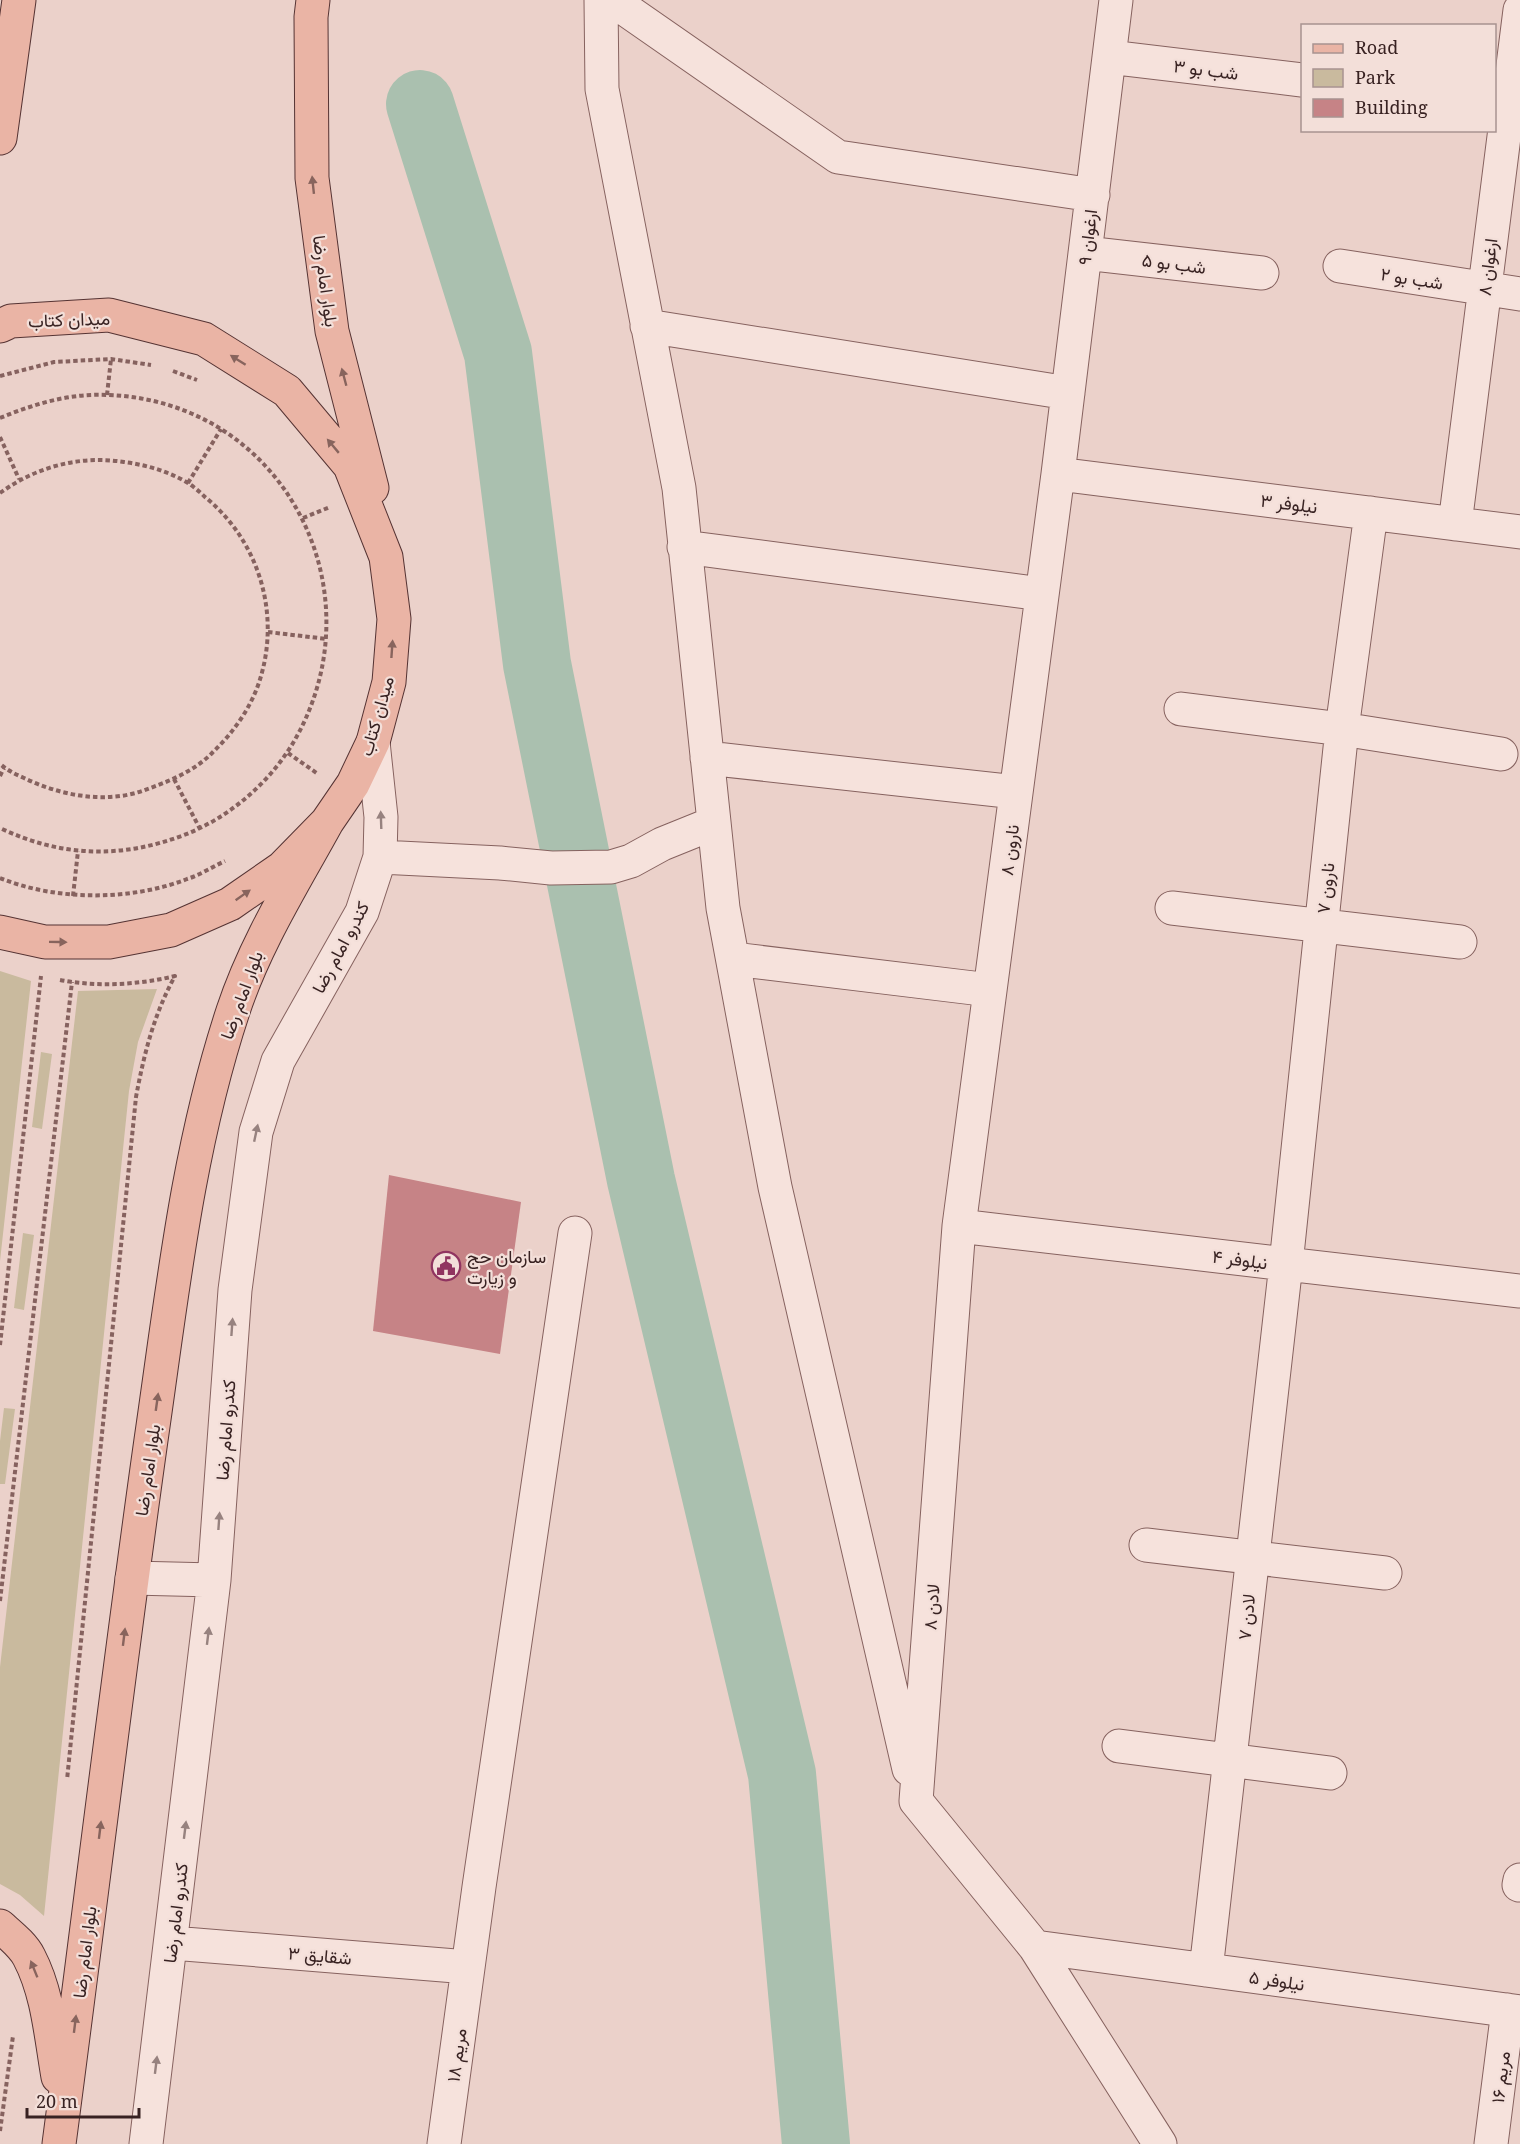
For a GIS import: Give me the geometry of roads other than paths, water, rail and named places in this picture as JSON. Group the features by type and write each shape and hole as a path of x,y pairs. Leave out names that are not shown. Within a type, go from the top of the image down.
{"main road":[{"path":"0,138 19,0"},
{"name":"بلوار امام رضا","path":"314,0 311,17 312,178 332,331 364,453 386,557"},
{"name":"میدان کتاب","path":"0,326 12,321 109,315 204,339 287,391 350,466 386,557 394,619 389,682 373,742 353,784 327,822 282,868 230,904 171,930 109,942 45,942 0,932"},
{"name":"بلوار امام رضا","path":"59,2144 132,1578 181,1234 209,1090 234,1008 260,945 327,822"},
{"path":"0,1926 28,1955 40,1985 64,2108"}],"street":[{"path":"601,0 602,89 678,488 723,908 775,1186 916,1801 1035,1947 1160,2144"},
{"path":"612,0 838,157 1093,195"},
{"name":"ارغوان ۹","path":"1058,474 1116,0"},
{"name":"ارغوان ۸","path":"1455,524 1520,10"},
{"name":"شب بو ۳","path":"1109,57 1301,80"},
{"name":"شب بو ۵","path":"1085,253 1262,273"},
{"name":"شب بو ۲","path":"1340,266 1520,294"},
{"path":"647,326 1068,393"},
{"name":"نیلوفر ۳","path":"1058,474 1520,532"},
{"name":"نارون ۸","path":"959,1226 1058,474"},
{"name":"نارون ۷","path":"1286,1264 1342,729 1371,513"},
{"path":"684,547 1042,594"},
{"path":"1181,709 1342,729 1501,754"},
{"name":"کندرو امام رضا","path":"146,2144 214,1580 235,1290 256,1132 278,1061 362,912 380,857 381,817 373,742"},
{"path":"707,758 1016,792"},
{"path":"380,857 551,868 611,867 631,861 662,844 714,823"},
{"path":"1172,908 1460,942"},
{"path":"733,959 990,990"},
{"name":"نیلوفر ۴","path":"959,1226 1520,1291"},
{"name":"لادن ۸","path":"916,1801 959,1226"},
{"name":"مریم ۱۸","path":"444,2144 575,1233"},
{"name":"لادن ۷","path":"1206,1970 1286,1264"},
{"path":"1146,1545 1385,1573"},
{"path":"132,1578 214,1580"},
{"path":"1119,1746 1330,1773"},
{"path":"1520,1880 1520,1885"},
{"name":"شقایق ۳","path":"172,1943 468,1966"},
{"name":"نیلوفر ۵","path":"1035,1947 1514,2011"},
{"name":"مریم ۱۶","path":"1491,2144 1514,2011"}],"waterway":[{"path":"420,104 498,353 537,664 641,1180 782,1774 816,2144"}],"place":[{"name":"سازمان حج و زیارت","path":"446,1266"}]}
